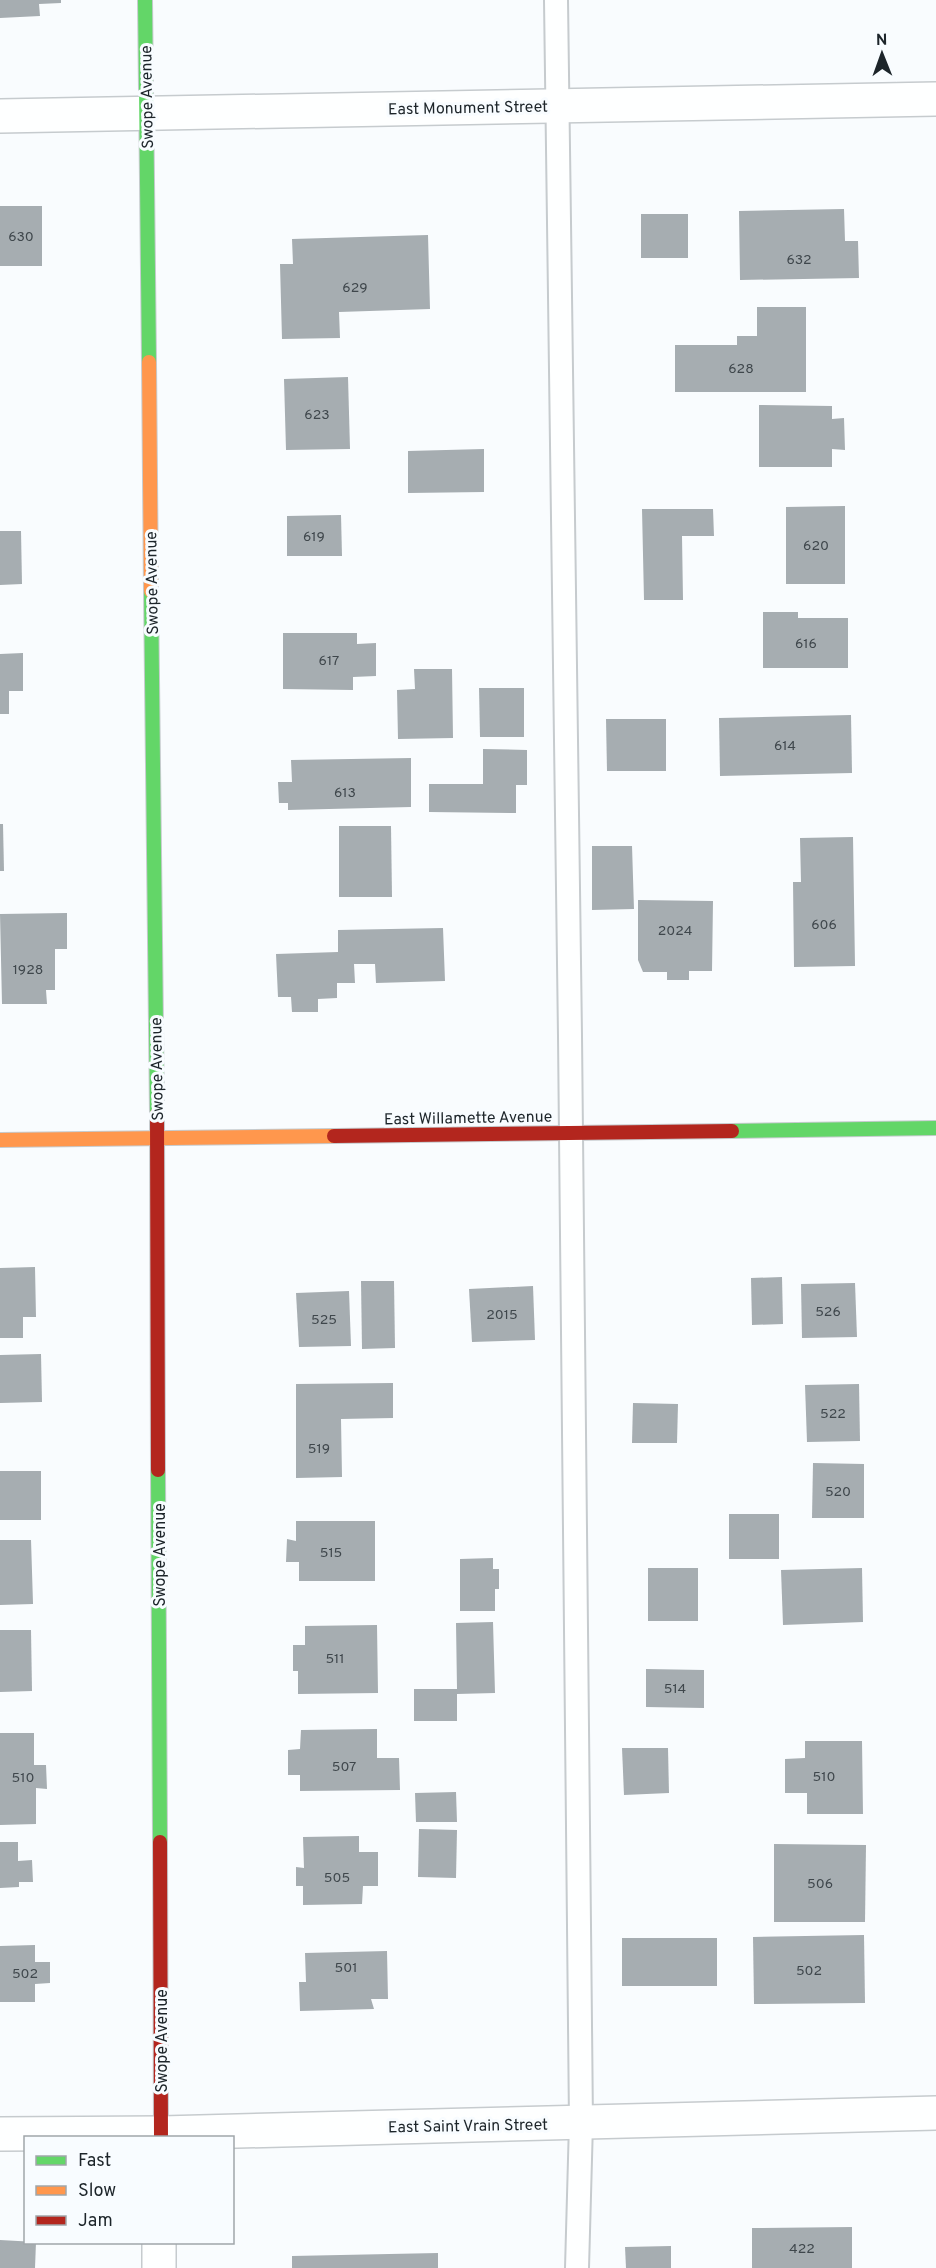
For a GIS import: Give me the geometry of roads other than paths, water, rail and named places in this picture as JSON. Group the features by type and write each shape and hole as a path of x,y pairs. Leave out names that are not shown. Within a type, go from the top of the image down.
{"street":[{"name":"Swope Avenue","path":"145,0 157,1137 161,2135"},
{"name":"East Monument Street","path":"0,116 936,99"},
{"name":"East Willamette Avenue","path":"0,1140 936,1128"},
{"name":"East Saint Vrain Street","path":"0,2134 161,2135 936,2113"},
{"path":"159,2244 159,2268"}],"lane":[{"path":"556,0 571,1132 580,2123 577,2268"}]}
